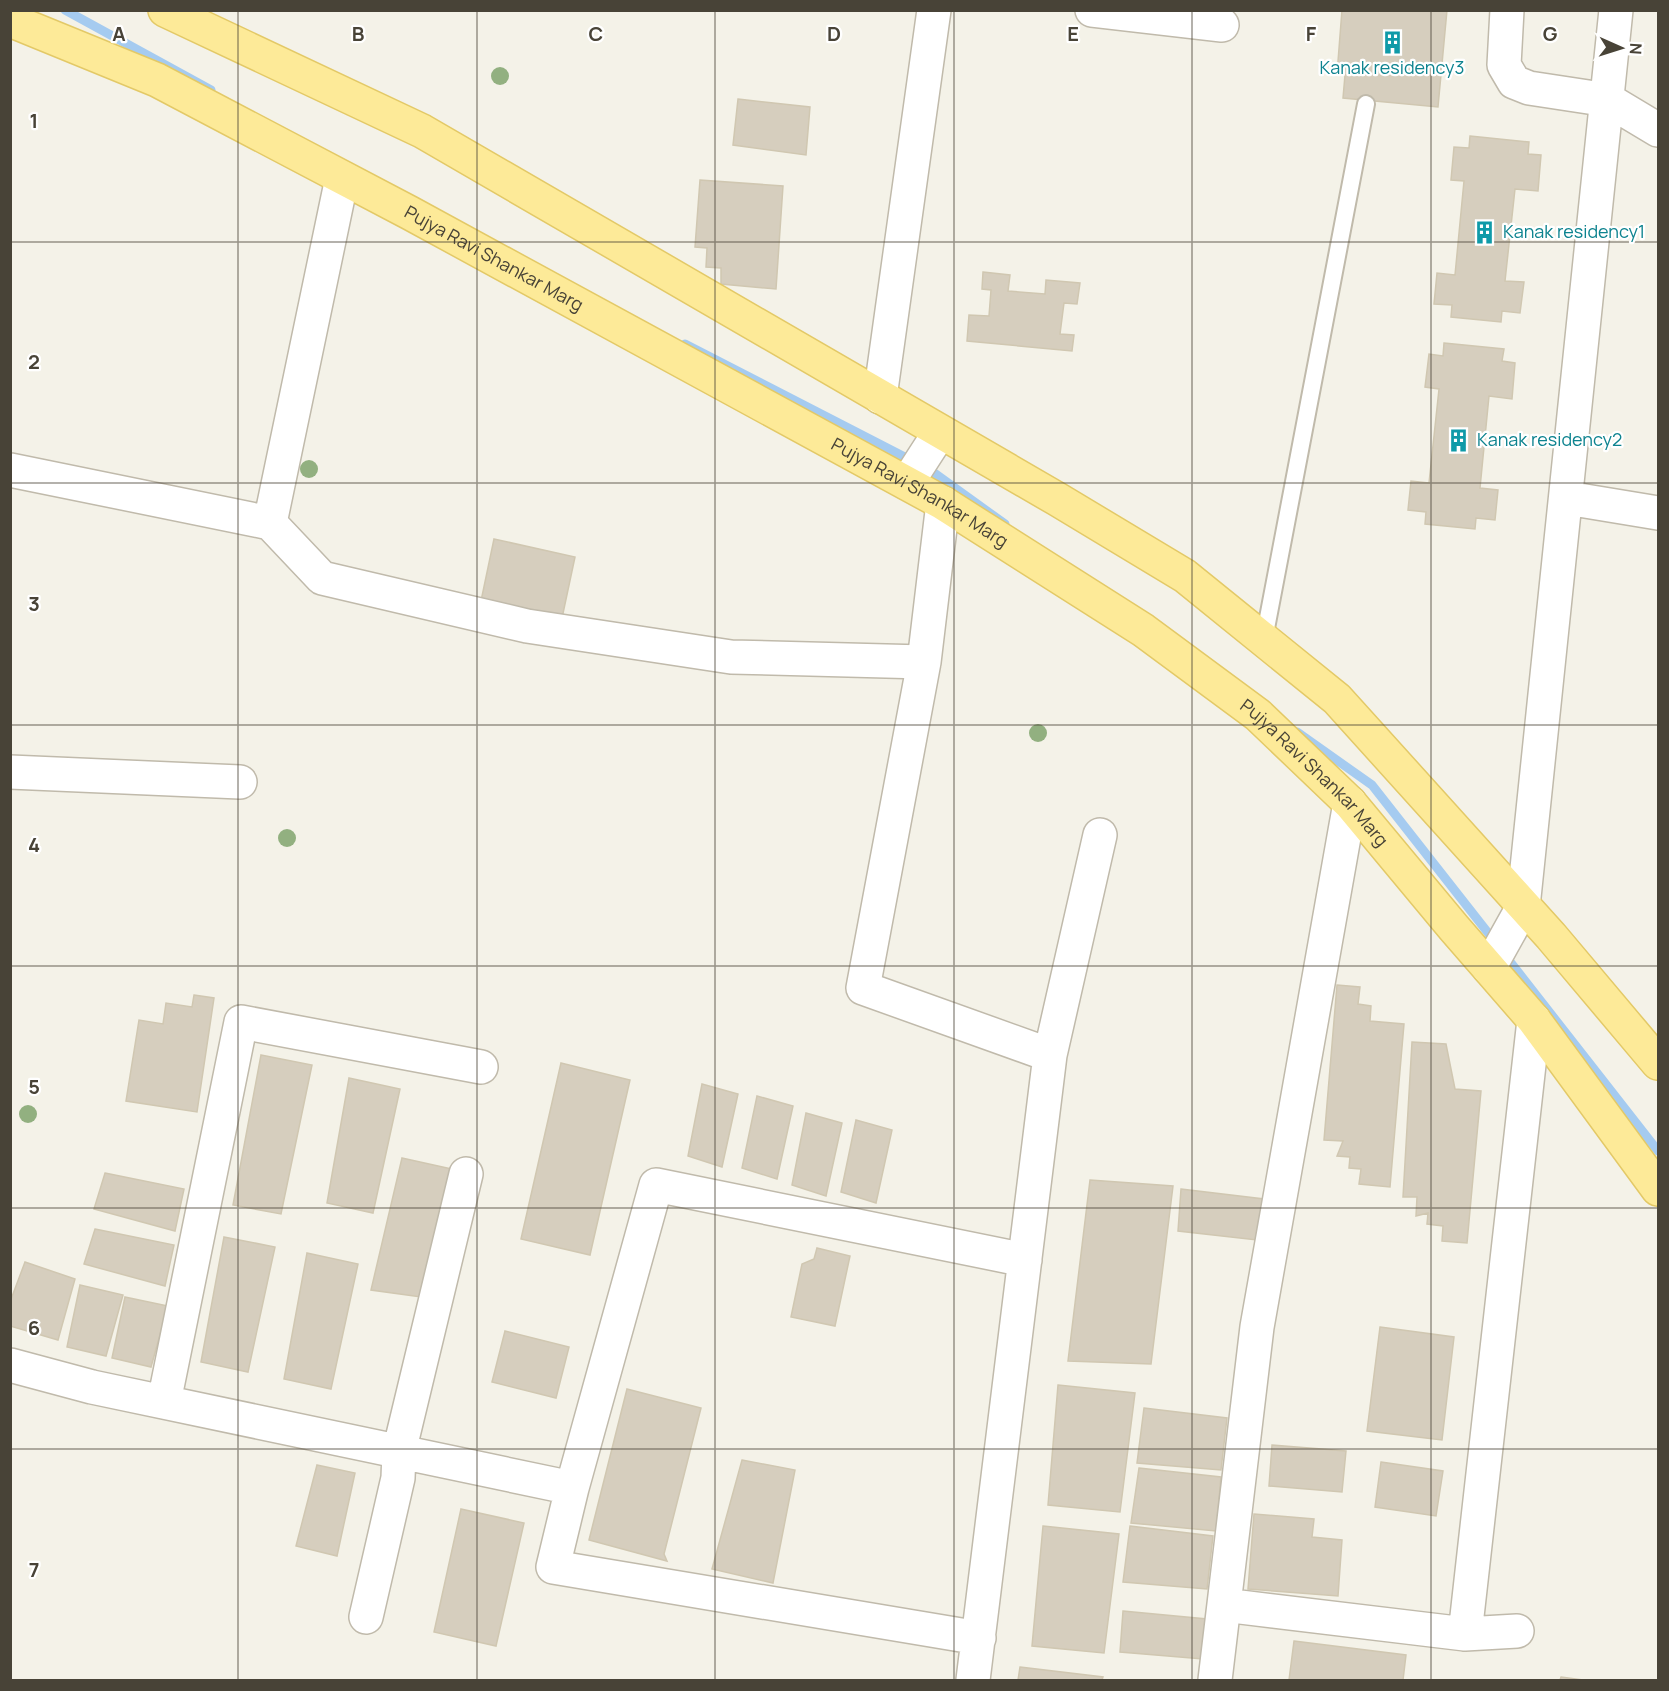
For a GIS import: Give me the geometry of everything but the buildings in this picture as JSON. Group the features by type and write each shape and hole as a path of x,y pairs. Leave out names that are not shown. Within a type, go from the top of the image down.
{"main road":[{"path":"165,10 422,131 1057,499 1185,576 1337,699 1551,936 1659,1063"},
{"name":"Pujya Ravi Shankar Marg","path":"10,20 157,80 342,178 944,503 1143,630 1257,715 1350,803 1534,1020 1659,1189"}],"street":[{"path":"880,397 934,10"},
{"path":"1092,10 1222,25"},
{"path":"1507,10 1504,65 1514,82 1529,88 1608,100 1659,130"},
{"path":"1489,968 1523,907 1616,10"},
{"path":"270,523 342,178"},
{"path":"907,483 940,432"},
{"path":"10,470 270,523 322,578 527,626 731,657 924,662"},
{"path":"1567,498 1659,513"},
{"path":"944,503 924,662 863,988 1050,1055"},
{"path":"10,772 240,782"},
{"path":"1215,1680 1257,1327 1350,803"},
{"path":"973,1680 1050,1055 1100,835"},
{"path":"1465,1634 1534,1020"},
{"path":"164,1402 241,1022 481,1067"},
{"path":"366,1617 398,1478 399,1452 466,1174"},
{"path":"979,1638 553,1567 572,1488 656,1185 1025,1260"},
{"path":"10,1365 92,1387 572,1488"},
{"path":"1224,1605 1465,1634 1518,1631"}],"lane":[{"path":"1264,639 1366,104"}],"waterway":[{"path":"65,10 211,90"},
{"path":"685,344 930,470 1005,524"},
{"path":"1297,732 1372,785 1496,943"},
{"path":"1504,954 1658,1151"}],"place":[{"name":"Kanak residency3","path":"1392,42"},
{"name":"Kanak residency1","path":"1485,232"},
{"name":"Kanak residency2","path":"1459,440"}]}
